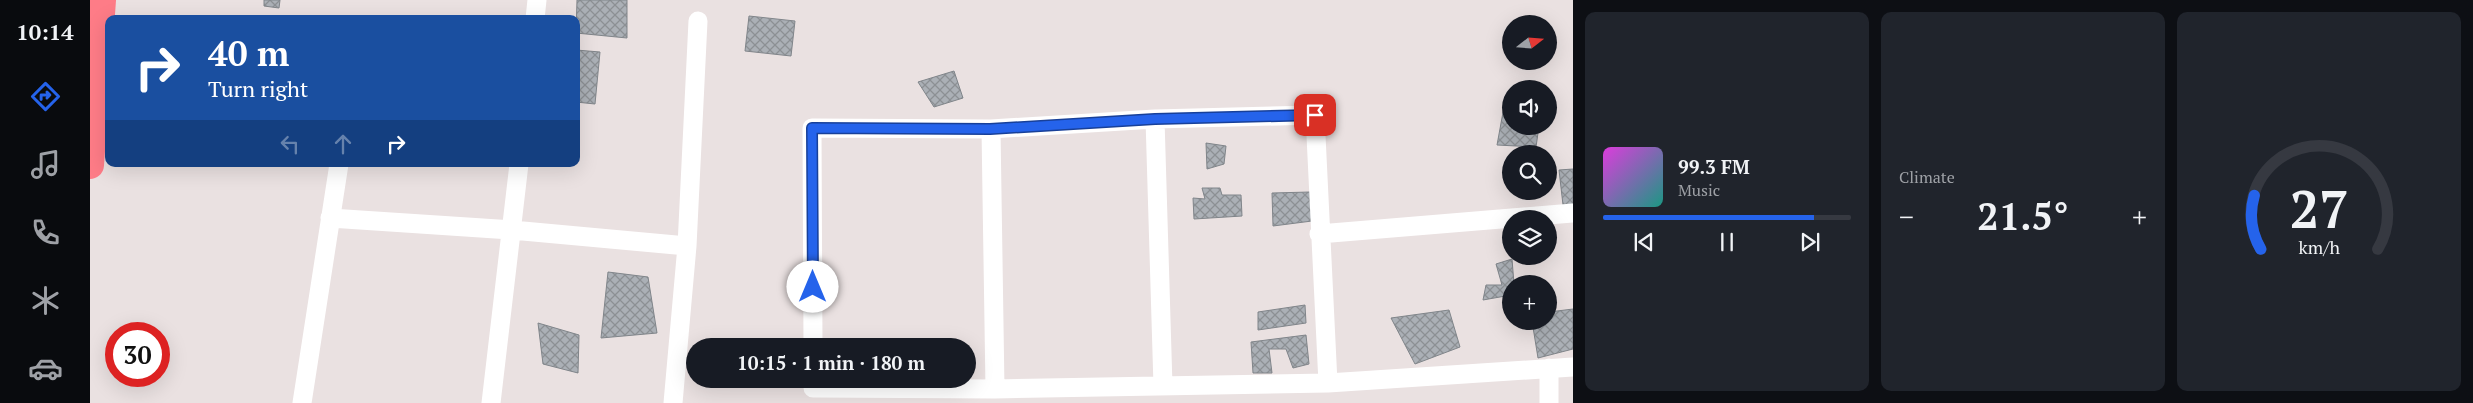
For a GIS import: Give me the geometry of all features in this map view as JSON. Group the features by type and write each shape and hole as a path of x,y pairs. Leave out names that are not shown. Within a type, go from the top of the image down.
{"highway":[{"path":"90,165 102,0"}],"street":[{"path":"535,15 537,0"},
{"path":"672,403 687,246 698,21"},
{"path":"813,338 812,128 990,129 1155,119 1315,115 1319,234 1328,383"},
{"path":"1155,119 1163,386"},
{"path":"990,129 995,389"},
{"path":"302,403 338,167"},
{"path":"491,403 519,167"},
{"path":"1319,234 1573,213"},
{"path":"330,218 512,230 687,246"},
{"path":"813,390 1328,383 1573,367"},
{"path":"1548,368 1549,403"}],"building":[{"path":"264,0 280,0 279,8 264,6"},
{"path":"577,0 627,0 627,38 580,33 580,15 577,15"},
{"path":"749,16 795,21 791,56 745,51"},
{"path":"580,50 600,52 595,104 580,102"},
{"path":"954,71 963,98 934,107 918,82"},
{"path":"1502,118 1502,135 1538,135 1536,145 1497,145"},
{"path":"1206,143 1226,146 1224,164 1207,169"},
{"path":"1573,169 1573,205 1563,205 1559,170"},
{"path":"1202,188 1220,188 1222,195 1241,195 1242,216 1194,219 1193,198 1205,199"},
{"path":"1310,192 1312,221 1273,226 1272,193"},
{"path":"1502,262 1502,265 1512,265 1513,275 1502,275 1502,285 1496,264"},
{"path":"608,272 648,277 657,333 601,338"},
{"path":"1486,285 1502,285 1502,297 1483,300"},
{"path":"1305,305 1306,323 1258,330 1258,312"},
{"path":"1573,309 1573,349 1538,358 1533,330 1557,330 1557,311"},
{"path":"1449,310 1460,347 1415,364 1391,318"},
{"path":"538,323 579,335 578,373 543,364"},
{"path":"1306,335 1309,364 1293,368 1286,349 1269,349 1272,373 1253,373 1251,342"}],"route":[{"path":"813,287 812,128 990,129 1155,119 1315,115"}]}
